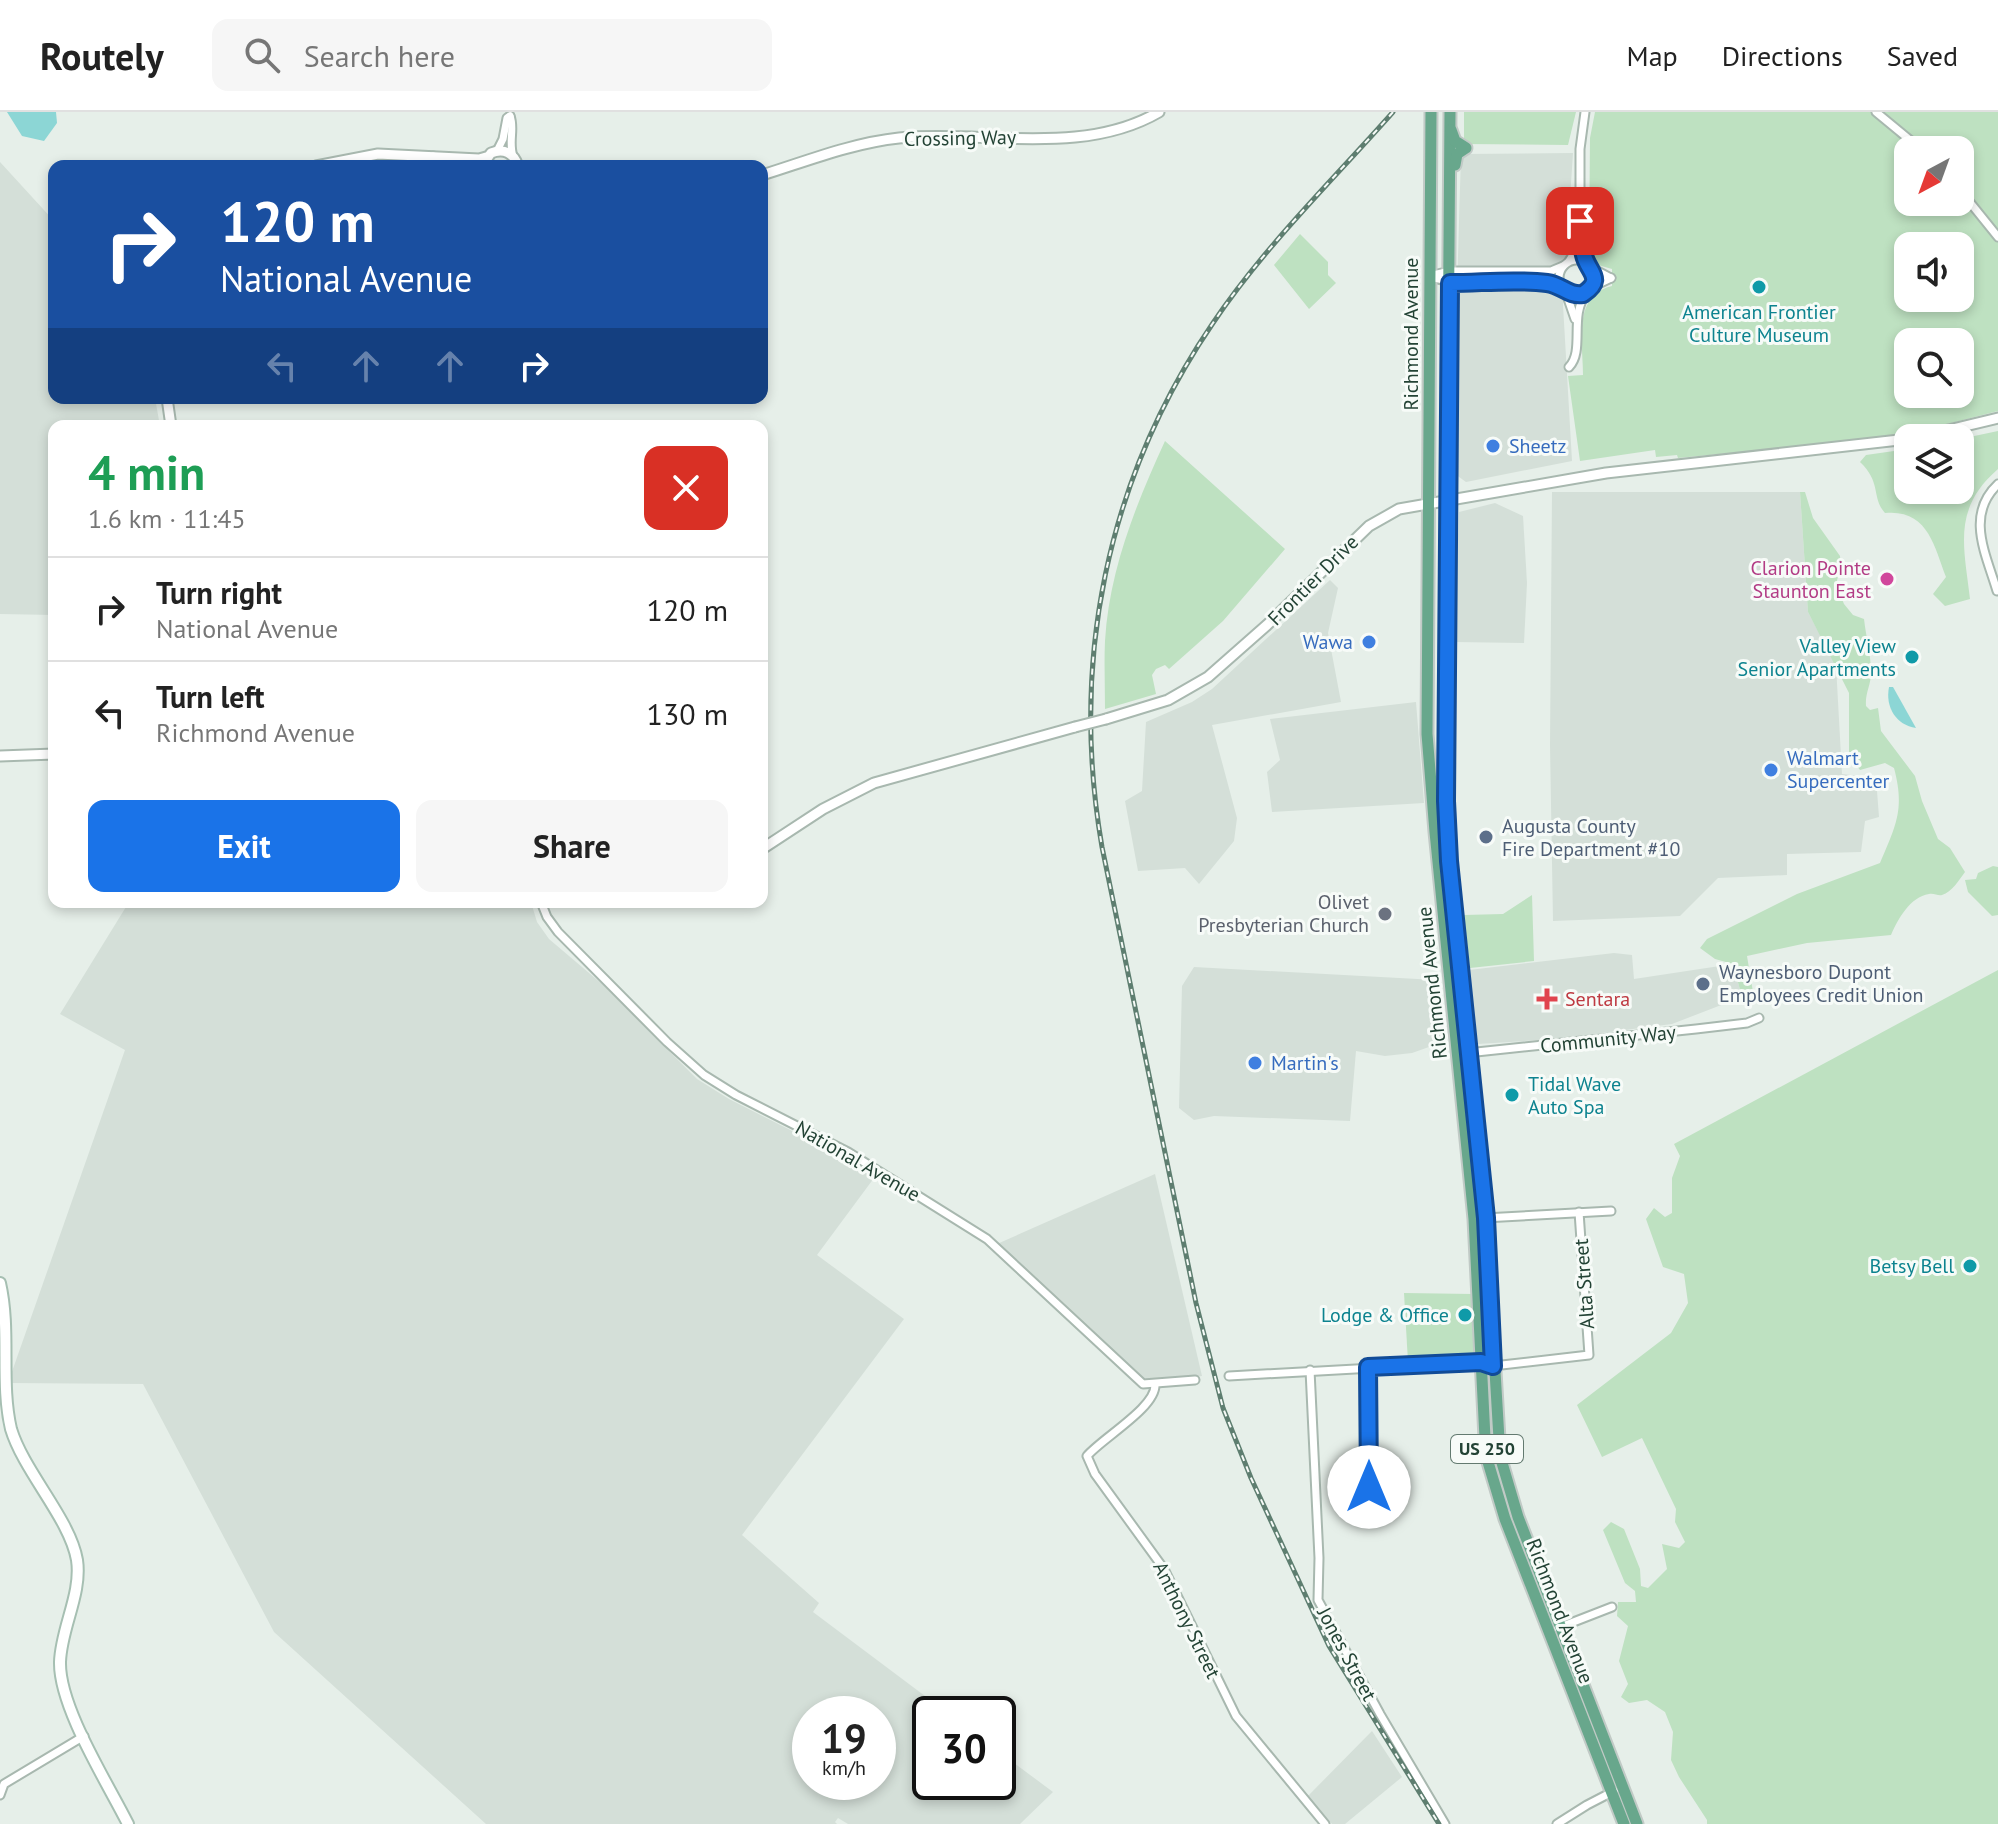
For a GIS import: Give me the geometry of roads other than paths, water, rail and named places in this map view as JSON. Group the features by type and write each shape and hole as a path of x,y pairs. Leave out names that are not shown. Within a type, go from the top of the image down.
{"main road":[{"name":"Richmond Avenue","path":"1431,112 1427,734 1432,809 1463,1053 1480,1219 1487,1364 1504,1475 1554,1629 1617,1790 1637,1824"},
{"name":"Richmond Avenue","path":"1450,112 1450,128 1455,141 1466,148 1459,151 1455,158 1455,198 1450,209 1446,801 1463,1053"},
{"path":"0,1283 5,1402 9,1424 20,1451 66,1530 76,1556 78,1576 60,1666 65,1695 128,1824"},
{"name":"Richmond Avenue","path":"1617,1790 1624,1824"}],"street":[{"name":"Crossing Way","path":"768,173 867,143 901,138 1059,138 1119,129 1159,112"},
{"path":"1576,321 1559,274 1574,253 1580,221 1580,149 1585,112"},
{"path":"1876,112 1905,136"},
{"path":"485,160 497,151 510,116 509,141 517,160"},
{"path":"497,151 514,160"},
{"path":"347,160 378,154 443,160"},
{"path":"433,157 441,155 477,160"},
{"path":"1974,207 1998,237"},
{"path":"1569,367 1576,357 1576,321 1582,298 1591,288 1594,276 1583,254 1580,221"},
{"path":"1429,276 1541,283 1579,295 1611,278 1575,260 1551,271 1450,277"},
{"path":"1973,424 1998,418"},
{"name":"Frontier Drive","path":"768,845 823,809 874,783 1158,704 1203,681 1267,625 1369,526 1392,512 1606,473 1894,441"},
{"path":"1997,591 1978,522 1984,500 1998,484"},
{"path":"0,756 48,754"},
{"name":"National Avenue","path":"544,908 555,928 692,1065 736,1095 848,1152 987,1239 1143,1384 1155,1384"},
{"name":"Community Way","path":"1463,1053 1747,1023 1759,1018"},
{"path":"1480,1219 1611,1211"},
{"name":"Alta Street","path":"1487,1364 1589,1355 1579,1212"},
{"path":"1229,1376 1368,1367 1487,1364"},
{"path":"1368,1367 1368,1460 1372,1513"},
{"name":"Jones Street","path":"1310,1370 1319,1604 1445,1824"},
{"path":"1155,1384 1195,1380"},
{"name":"Anthony Street","path":"1155,1384 1156,1390 1148,1403 1087,1456 1095,1474 1164,1569 1236,1716 1325,1824"},
{"path":"1554,1629 1612,1607"},
{"path":"0,1795 4,1784 84,1736"},
{"path":"1557,1824 1617,1790"}],"water":[{"path":"7,112 56,112 57,123 44,141 22,136"},
{"path":"1889,687 1893,687 1916,728 1903,723 1894,714 1889,701"}],"railway":[{"path":"1393,112 1254,268 1213,323 1176,383 1146,445 1122,509 1105,574 1095,641 1091,709 1093,778 1102,847 1196,1303 1223,1408 1251,1478 1329,1646 1439,1824"}],"place":[{"name":"American Frontier Culture Museum","path":"1759,287"},
{"name":"Sheetz","path":"1493,446"},
{"name":"Clarion Pointe Staunton East","path":"1887,579"},
{"name":"Wawa","path":"1369,642"},
{"name":"Valley View Senior Apartments","path":"1912,657"},
{"name":"Walmart Supercenter","path":"1771,770"},
{"name":"Augusta County Fire Department #10","path":"1486,837"},
{"name":"Olivet Presbyterian Church","path":"1385,914"},
{"name":"Waynesboro Dupont Employees Credit Union","path":"1703,984"},
{"name":"Sentara","path":"1547,999"},
{"name":"Martin's","path":"1255,1063"},
{"name":"Tidal Wave Auto Spa","path":"1512,1095"},
{"name":"Betsy Bell","path":"1970,1266"},
{"name":"Lodge & Office","path":"1465,1315"}]}
